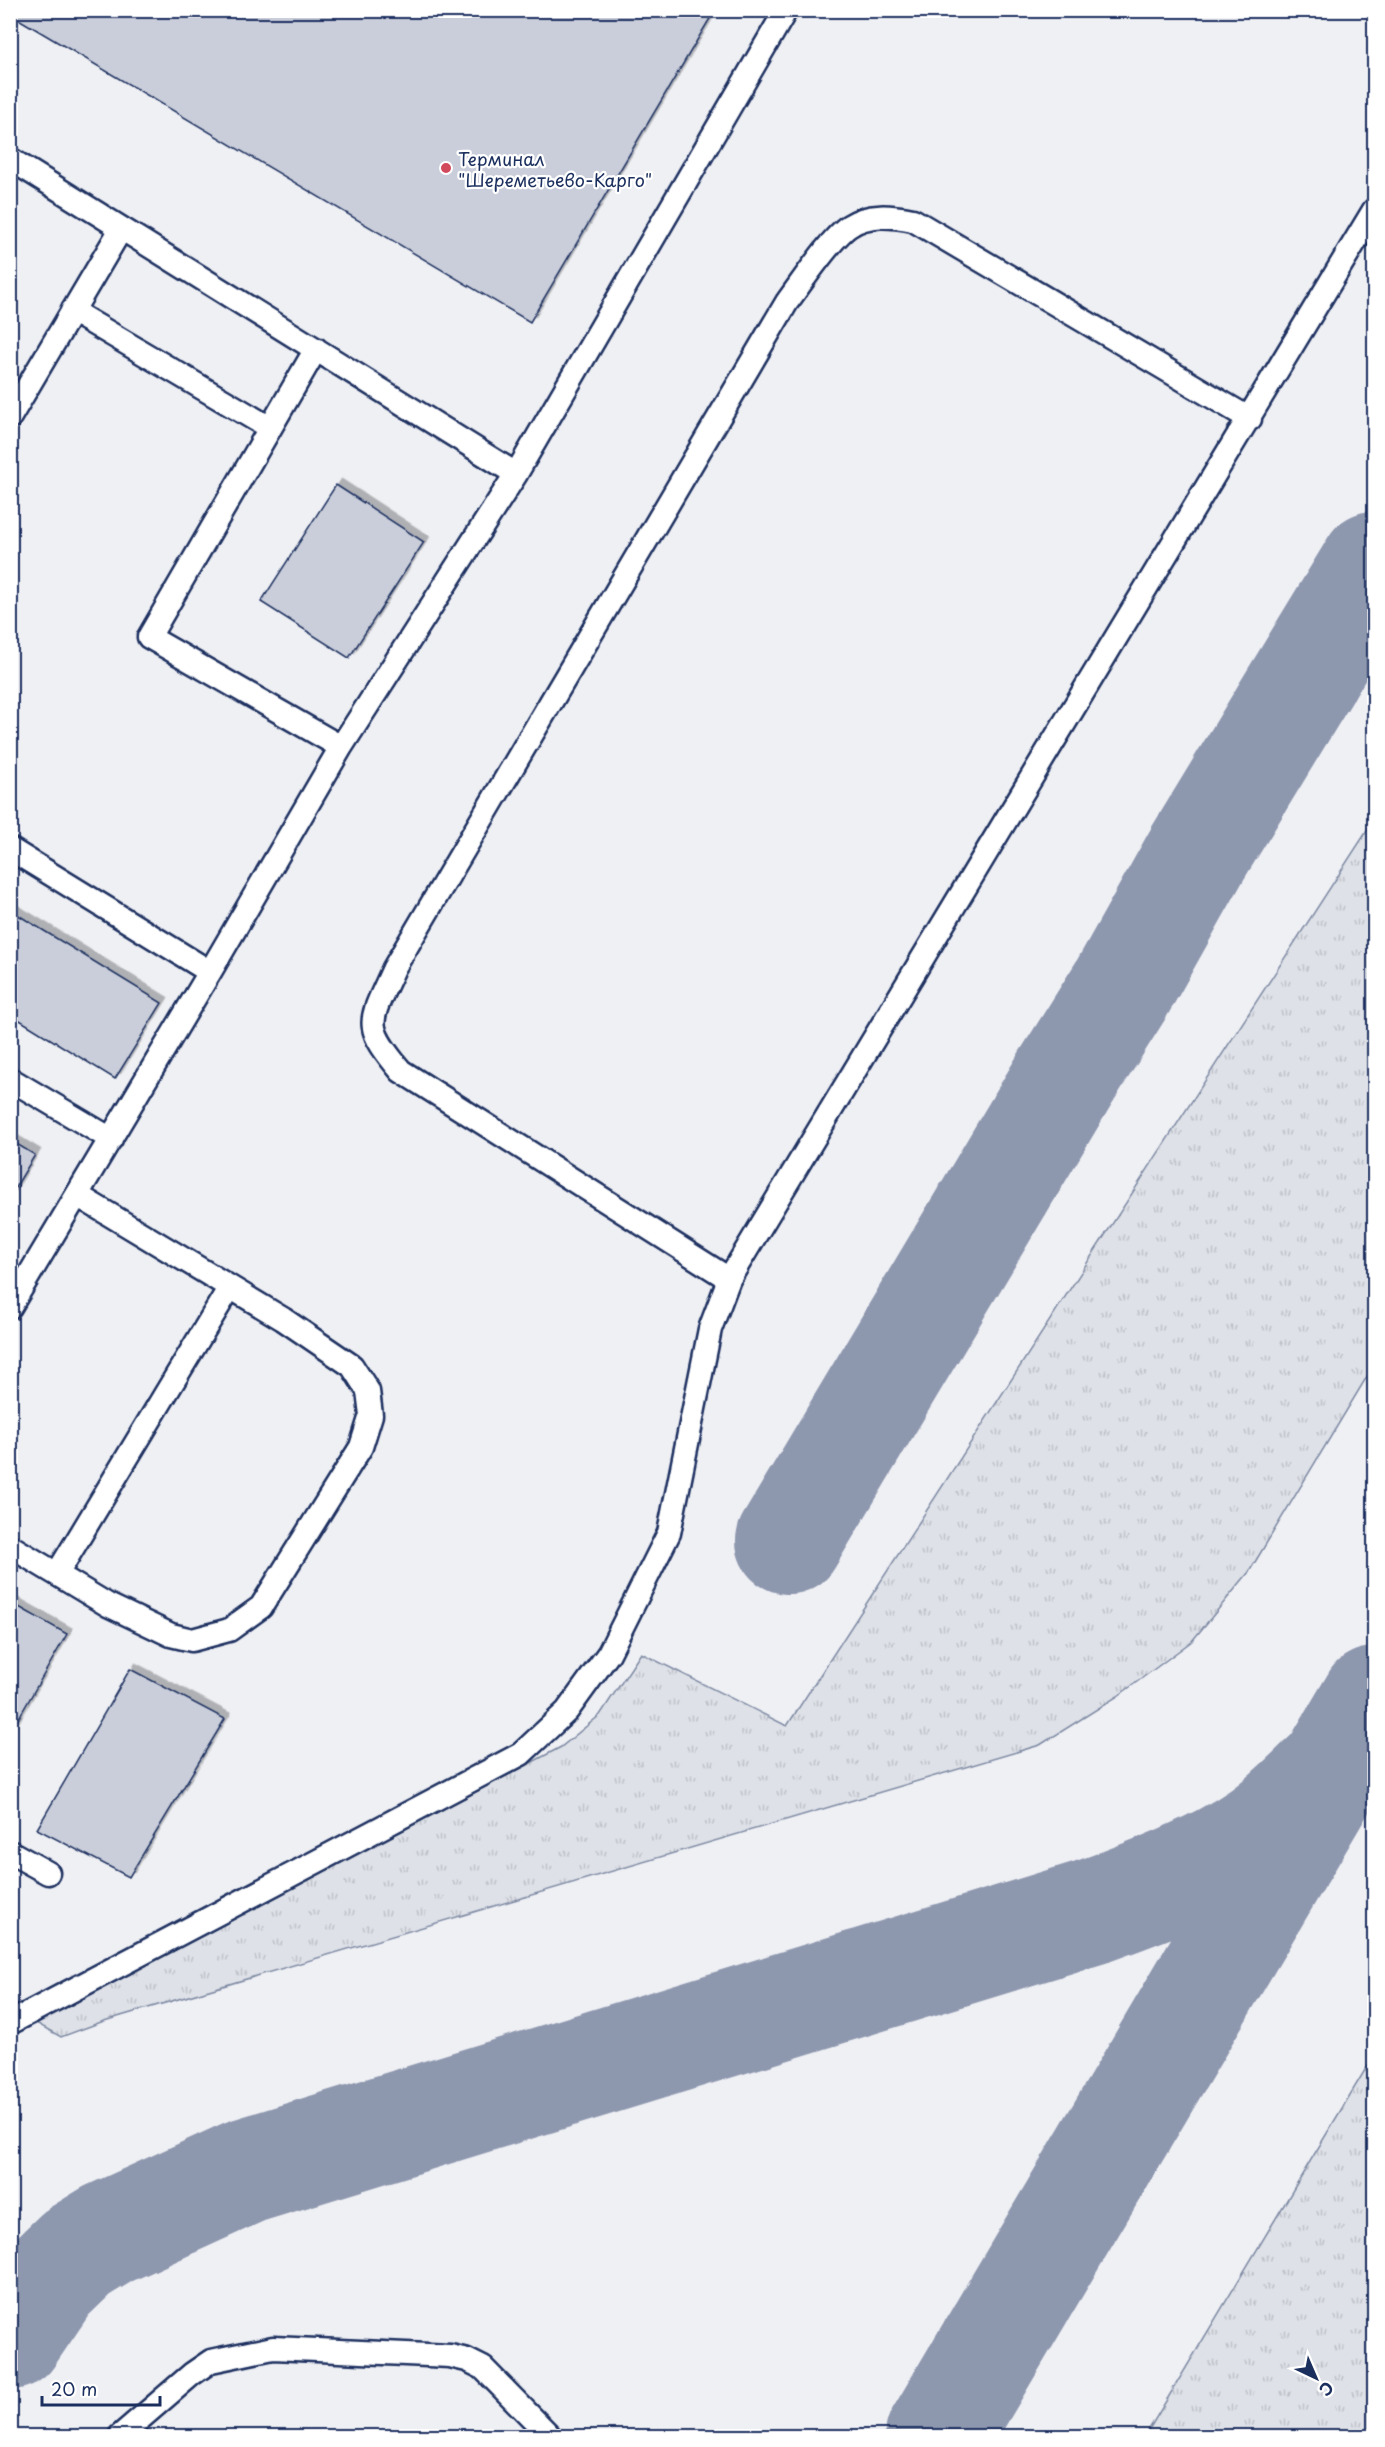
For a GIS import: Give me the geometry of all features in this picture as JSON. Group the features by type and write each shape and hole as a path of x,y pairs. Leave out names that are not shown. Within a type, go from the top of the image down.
{"lane":[{"path":"13,1297 111,1139 341,747 516,474 786,10"},
{"path":"10,159 316,349 387,396 516,474"},
{"path":"10,2023 521,1754 567,1711 609,1653 669,1533 693,1423 704,1355 729,1279 1250,419 1374,210"},
{"path":"729,1279 401,1071 381,1047 372,1029 373,1014 394,968 787,302 849,226 866,219 888,216 913,220 1250,419"},
{"path":"10,417 121,228"},
{"path":"72,312 270,428"},
{"path":"316,349 149,638 341,747"},
{"path":"10,849 210,972"},
{"path":"10,1079 111,1139"},
{"path":"10,1546 108,1605 171,1635 192,1640 229,1630 261,1606 361,1447 371,1415 368,1391 352,1365 283,1319 77,1195"},
{"path":"57,1574 230,1287"},
{"path":"10,1852 48,1873"},
{"path":"120,2436 192,2374 211,2361 273,2348 450,2356 467,2360 483,2368 550,2436"}],"shaded area":[{"path":"11,11 1374,11 1374,2436 11,2436"}],"green space":[{"path":"1374,820 1374,1365 1249,1572 1192,1641 1118,1696 1040,1745 104,2021 61,2037 36,2023 561,1747 600,1715 641,1653 787,1726"},
{"path":"1374,2055 1374,2436 1145,2436"}],"building":[{"name":"Терминал \"Шереметьево-Карго\"","path":"10,10 715,10 530,322 10,14"},
{"path":"336,485 424,542 349,658 261,602"},
{"path":"10,910 162,1003 115,1079 10,1014"},
{"path":"10,1140 35,1155 10,1196"},
{"path":"10,1602 67,1634 10,1733"},
{"path":"130,1669 225,1719 129,1877 37,1829"}],"taxiway":[{"path":"789,1541 1065,1079 1121,990 1198,853 1374,564"},
{"path":"938,2436 1374,1700"},
{"path":"10,2337 48,2281 77,2253 108,2234 246,2171 1113,1904 1179,1878 1241,1846 1280,1818 1333,1769"}],"place":[{"name":"Терминал \"Шереметьево-Карго\"","path":"446,168"}]}
